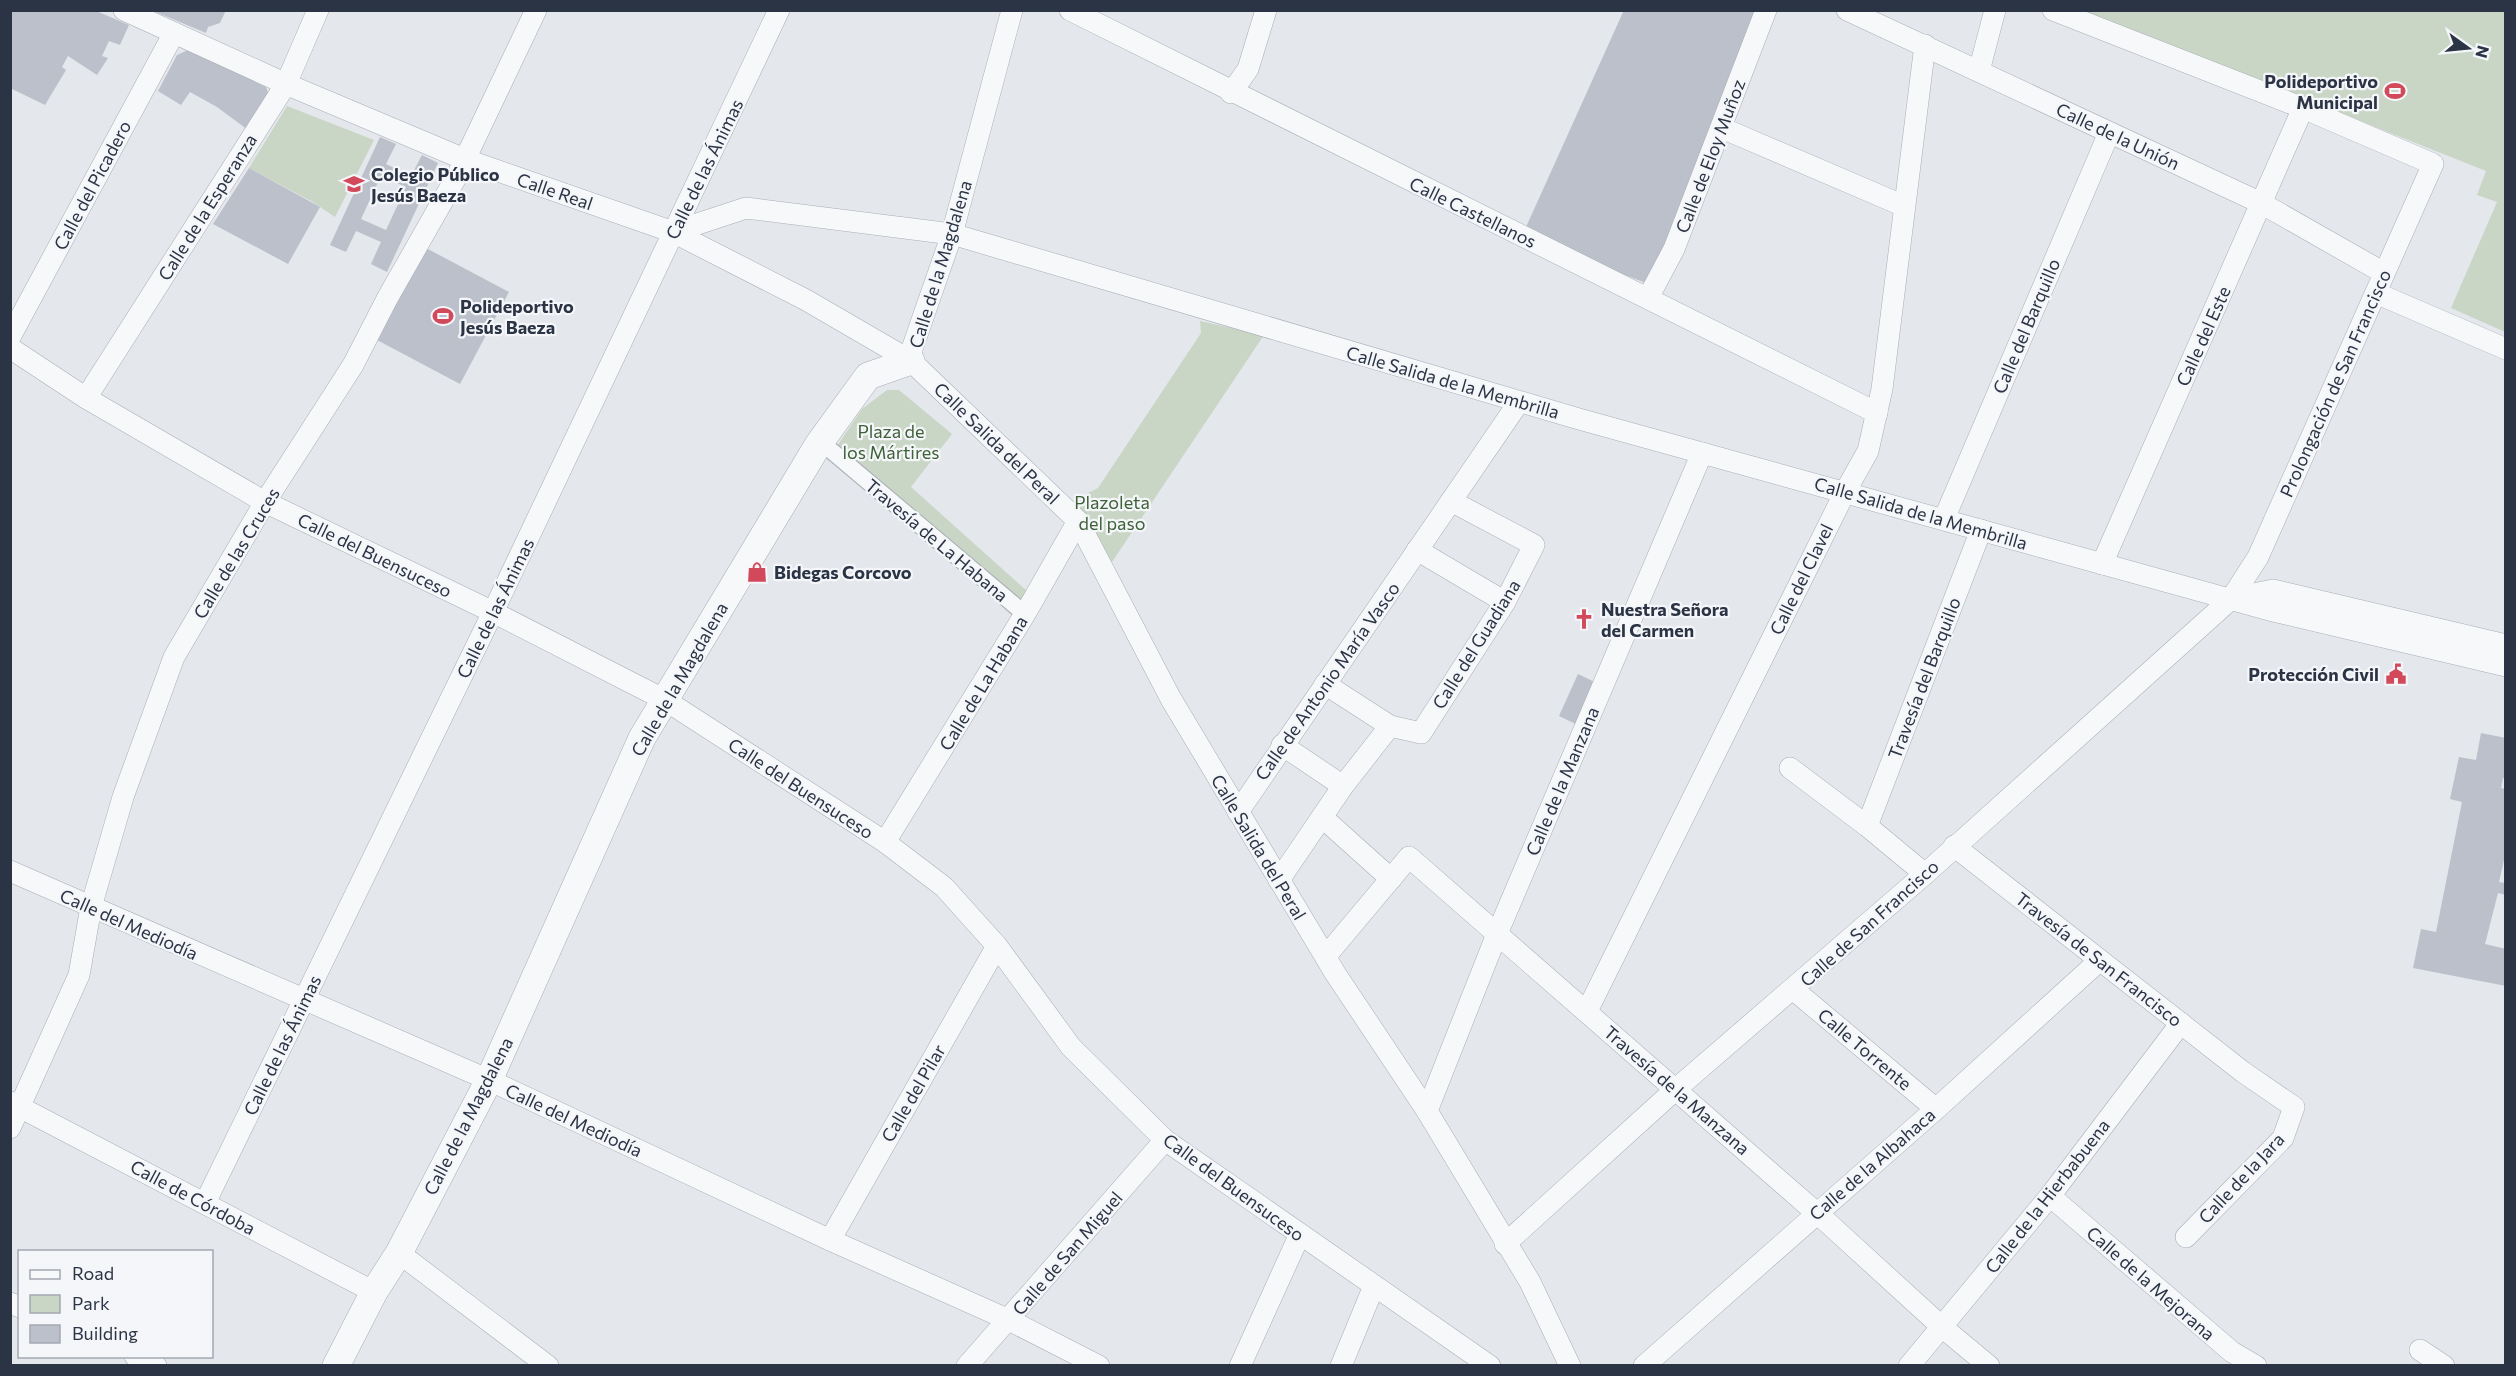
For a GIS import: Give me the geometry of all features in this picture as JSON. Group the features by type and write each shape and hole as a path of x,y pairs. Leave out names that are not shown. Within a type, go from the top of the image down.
{"street":[{"name":"Calle Real","path":"124,10 286,84 464,159 673,232 806,300 911,361"},
{"name":"Calle de la Esperanza","path":"86,398 286,84 318,10"},
{"name":"Calle de las Cruces","path":"10,1128 16,1105 79,975 91,908 123,797 174,657 265,502 352,365 464,159 536,10"},
{"name":"Calle de las Ánimas","path":"205,1203 493,612 779,10"},
{"name":"Calle de la Magdalena","path":"336,1365 374,1293 399,1253 489,1080 642,738 820,442 868,376 911,361 912,349 952,234 1012,10"},
{"name":"Calle Castellanos","path":"1070,10 1231,93 1877,413"},
{"path":"1231,93 1248,69 1266,10"},
{"name":"Calle de Eloy Muñoz","path":"1648,298 1674,249 1766,10"},
{"name":"Calle de la Unión","path":"1847,10 2262,202 2380,283 2505,349"},
{"path":"1979,71 1995,10"},
{"path":"2053,10 2303,108"},
{"name":"Calle del Picadero","path":"10,337 174,33"},
{"name":"Calle del Clavel","path":"1587,1011 1845,492 1868,451 1882,389 1925,45"},
{"name":"Prolongación de San Francisco","path":"2231,599 2258,557 2433,164 2303,108"},
{"name":"Calle del Este","path":"2102,564 2303,108"},
{"path":"1722,128 1904,206"},
{"name":"Calle del Barquillo","path":"1944,519 2109,133"},
{"name":"Calle Salida de la Membrilla","path":"673,232 746,208 952,234 1519,402 1702,453 2231,599 2505,666"},
{"name":"Calle del Buensuceso","path":"10,348 86,398 265,502 493,612 665,700 885,842 944,887 997,946 1071,1047 1165,1140 1490,1365"},
{"name":"Calle Salida del Peral","path":"911,361 1078,521 1171,699 1326,957 1427,1111 1505,1244 1530,1282 1570,1365"},
{"name":"Calle de Antonio María Vasco","path":"1238,812 1519,402"},
{"name":"Travesía de La Habana","path":"820,442 1025,614"},
{"name":"Calle de la Manzana","path":"1427,1111 1497,934 1702,453"},
{"name":"Calle del Guadiana","path":"1390,726 1421,733 1505,602 1534,545 1450,501"},
{"name":"Calle de La Habana","path":"885,842 1025,614 1078,521"},
{"name":"Travesía del Barquillo","path":"1867,826 1981,530"},
{"path":"1417,550 1505,602"},
{"name":"Calle Salida de la Membrilla","path":"2231,599 2273,590 2505,645"},
{"name":"Calle de San Francisco","path":"1505,1244 1676,1089 1794,990 1925,874 2231,599"},
{"path":"1279,880 1343,786 1390,726 1325,684"},
{"path":"1282,745 1343,786"},
{"path":"1790,768 1867,826 1925,874"},
{"path":"1322,817 1391,879 1326,957"},
{"name":"Travesía de San Francisco","path":"1954,846 2243,1072"},
{"name":"Travesía de la Manzana","path":"1391,879 1409,857 1989,1365"},
{"name":"Calle del Mediodía","path":"10,871 489,1080 830,1240 1009,1320 1099,1365"},
{"name":"Calle del Pilar","path":"830,1240 997,946"},
{"name":"Calle de la Albahaca","path":"1644,1365 1936,1109 2099,961"},
{"name":"Calle Torrente","path":"1794,990 1936,1109"},
{"name":"Calle de la Hierbabuena","path":"1909,1365 2050,1196 2181,1023"},
{"name":"Calle de la Jara","path":"2186,1237 2283,1138 2294,1107 2243,1072"},
{"name":"Calle de Córdoba","path":"16,1105 374,1293"},
{"name":"Calle de San Miguel","path":"967,1365 1009,1320 1165,1140"},
{"name":"Calle de la Mejorana","path":"2050,1196 2232,1352 2256,1365"},
{"path":"1240,1365 1300,1234"},
{"path":"399,1253 548,1365"},
{"path":"1341,1365 1374,1286"},
{"path":"2420,1350 2444,1365"},
{"path":"140,1358 156,1365"}],"green space":[{"name":"Polideportivo Municipal","path":"2083,11 2505,11 2505,332 2451,308 2497,202 2477,195 2486,171"},
{"path":"287,106 374,140 335,217 311,201 249,168"},
{"name":"Plazoleta del paso","path":"1200,321 1264,335 1112,562 1068,503 1098,488 1201,333"},
{"name":"Plaza de los Mártires","path":"887,390 899,390 952,434 911,487 1027,591 1011,615 835,449 862,409"}],"building":[{"path":"10,10 94,10 129,25 120,45 109,41 102,56 108,58 97,75 68,56 62,67 66,70 45,105 10,88"},
{"path":"151,10 226,10 220,23 208,27 206,33"},
{"path":"1624,10 1766,10 1654,286 1522,236"},
{"path":"188,50 266,87 269,95 248,130 217,107 190,92 181,105 158,91 177,55"},
{"path":"380,137 396,144 386,164 411,176 422,155 438,163 387,272 371,264 381,242 356,231 346,252 330,245","holes":["381,176 406,187 386,230 361,219"]},
{"path":"249,168 320,207 288,264 213,224"},
{"name":"Polideportivo Jesús Baeza","path":"426,248 509,292 460,384 377,340"},
{"path":"1578,674 1601,685 1582,727 1559,716"},
{"path":"2481,733 2506,738 2506,779 2503,778 2501,788 2506,789 2506,851 2499,882 2506,883 2506,895 2498,893 2485,944 2506,949 2506,986 2413,968 2421,929 2436,932 2462,802 2450,799 2459,757 2476,760"}],"place":[{"name":"Polideportivo Municipal","path":"2395,91"},
{"name":"Colegio Público Jesús Baeza","path":"354,184"},
{"name":"Polideportivo Jesús Baeza","path":"443,316"},
{"name":"Bidegas Corcovo","path":"757,572"},
{"name":"Nuestra Señora del Carmen","path":"1584,619"},
{"name":"Protección Civil","path":"2396,674"}]}
